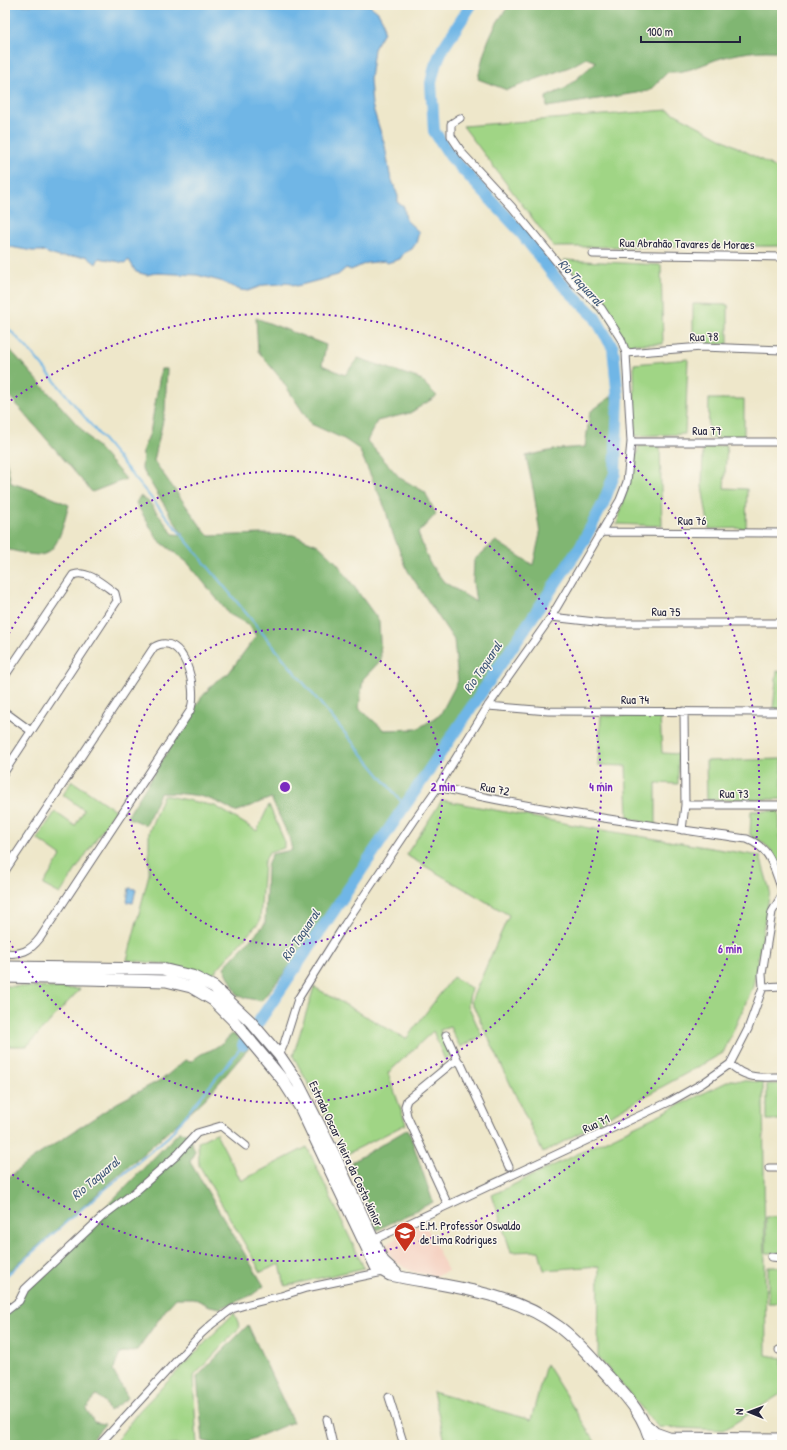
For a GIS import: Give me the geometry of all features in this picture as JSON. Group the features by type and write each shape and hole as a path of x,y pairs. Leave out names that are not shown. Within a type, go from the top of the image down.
{"main road":[{"name":"Estrada Oscar Vieira da Costa Júnior","path":"5,967 155,969 177,972 198,978 214,987 250,1021 279,1056 298,1083 311,1106 385,1264 401,1277"},
{"name":"Estrada Oscar Vieira da Costa Júnior","path":"5,977 155,980 183,984 199,990 213,1000 242,1030 282,1079 300,1106 372,1260 383,1272 494,1296 522,1306 550,1320 571,1337 597,1364 628,1399 645,1424"},
{"path":"645,1424 658,1435 675,1438 768,1442 782,1439"},
{"path":"645,1424 651,1445"},
{"path":"662,1445 675,1438"}],"street":[{"path":"279,1056 298,999 345,924 438,787 488,706 551,616 603,532 624,492 629,467 631,442 626,353 621,339 601,308 573,282 512,207 463,154 451,136 450,131 451,124 460,118"},
{"name":"Rua Abrahão Tavares de Moraes","path":"592,254 782,257"},
{"name":"Rua 78","path":"626,353 702,347 782,350"},
{"name":"Rua 77","path":"631,442 782,442"},
{"name":"Rua 76","path":"603,532 782,532"},
{"path":"5,676 73,575 78,573 87,575 115,592 117,601 5,771"},
{"name":"Rua 75","path":"551,616 604,623 782,623"},
{"path":"5,871 154,647 161,643 168,643 182,655 187,663 194,691 193,704 190,711 33,948 22,954 5,953"},
{"name":"Rua 74","path":"488,706 548,711 782,712"},
{"path":"682,830 685,805 684,711"},
{"path":"5,712 31,731"},
{"name":"Rua 72","path":"438,787 525,806 747,839 755,843 768,854 782,890"},
{"name":"Rua 73","path":"685,805 782,805"},
{"path":"782,895 772,912 762,967 763,986 782,986"},
{"name":"Rua 71","path":"373,1240 671,1101 703,1083 730,1064 748,1029 763,986"},
{"path":"446,1035 509,1167"},
{"path":"448,1205 407,1116 405,1106 407,1100 452,1063 458,1061"},
{"path":"730,1064 740,1074 759,1077 782,1077"},
{"path":"5,1312 19,1301 25,1289 103,1216 136,1191 177,1155 197,1133 221,1126 246,1146"},
{"path":"769,1168 782,1168"},
{"path":"771,1257 782,1258"},
{"path":"99,1445 201,1334 232,1309 306,1288 383,1272"},
{"path":"389,1397 404,1445"},
{"path":"327,1419 333,1445"}],"shaded area":[{"path":"425,1224 448,1271 436,1276 413,1272 397,1263 390,1255 386,1245 411,1229"}],"green space":[{"path":"510,5 782,5 782,52 757,51 731,55 687,70 668,72 649,91 547,107 546,97 566,88 596,62 586,58 572,66 507,90 478,79 485,48 497,22"},
{"path":"668,110 782,171 781,246 554,247 463,126"},
{"path":"564,260 661,265 663,344 628,344"},
{"path":"693,304 728,305 728,344 693,344"},
{"path":"256,318 326,345 322,365 345,375 358,358 420,379 437,396 410,413 377,421 367,441 400,478 425,492 436,514 418,533 429,562 444,582 476,602 473,582 474,560 496,541 533,565 540,534 534,493 526,456 558,449 585,447 590,412 612,396 614,424 611,473 602,505 395,823 349,882 308,944 261,1001 238,996 224,967 265,924 267,866 272,854 292,850 289,837 271,798 235,812 207,798 181,794 160,793 146,825 127,817 201,698 216,681 228,674 256,636 249,625 229,614 188,563 158,540 136,503 140,496 149,502 173,534 183,535 142,469 143,449 150,433 161,369 167,369 165,411 154,461 205,532 209,536 263,534 293,535 318,545 337,563 379,621 381,660 363,679 359,708 384,730 417,729 440,715 458,681 454,640 408,571 390,527 386,510 359,449 344,439 311,424 281,379 258,351"},
{"path":"5,344 126,479 92,492 5,391"},
{"path":"688,359 685,434 635,436 634,364"},
{"path":"709,399 744,399 744,438 708,438"},
{"path":"727,445 724,488 747,489 746,528 709,529 702,486 703,448"},
{"path":"639,446 660,446 662,526 617,524"},
{"path":"5,455 11,483 39,492 69,505 60,536 56,543 46,553 35,555 5,549"},
{"path":"777,671 782,672 782,709 773,709"},
{"path":"660,715 662,753 678,754 678,784 656,783 656,825 628,818 626,766 598,765 601,716"},
{"path":"782,759 782,799 707,800 706,761"},
{"path":"72,781 115,810 60,894 43,885 61,856 37,839 55,812 75,826 84,810 63,795"},
{"path":"163,795 215,806 257,831 269,805 284,840 284,848 269,853 264,862 260,921 212,975 163,964 127,960 149,874 149,832"},
{"path":"442,800 590,828 760,856 770,891 753,987 723,1053 543,1153 471,1001 509,915 406,855"},
{"path":"751,811 779,811 782,877 775,856 769,848 750,835"},
{"path":"780,902 782,902 782,938 780,938"},
{"path":"453,977 471,988 468,1005 482,1036 460,1047 450,1027 440,1030 451,1054 445,1060 433,1031 388,1073 406,1124 347,1154 293,1056 314,987 406,1039"},
{"path":"5,986 80,989 27,1046 5,1046"},
{"path":"232,1034 237,1036 249,1048 205,1099 5,1275 5,1180 32,1159 117,1103 164,1078 185,1060 192,1061 214,1048"},
{"path":"731,1080 763,1082 766,1355 782,1358 782,1393 724,1430 658,1427 598,1357 599,1266 544,1270 539,1251 511,1252 492,1195"},
{"path":"767,1084 782,1084 782,1120 767,1120"},
{"path":"408,1129 433,1202 377,1230 352,1162"},
{"path":"179,1132 188,1133 195,1151 190,1162 264,1286 252,1295 221,1308 210,1306 193,1298 176,1298 167,1308 137,1350 120,1354 113,1371 128,1398 109,1411 104,1401 97,1395 86,1409 94,1422 105,1424 87,1445 5,1445 5,1310"},
{"path":"216,1133 241,1181 307,1147 364,1268 285,1286 280,1264 261,1272 199,1165 198,1142"},
{"path":"766,1217 782,1217 782,1253 766,1253"},
{"path":"768,1267 782,1267 782,1303 768,1303"},
{"path":"234,1313 240,1327 193,1377 197,1445 113,1445 139,1411"},
{"path":"248,1325 293,1422 238,1445 219,1445 203,1441 197,1377"},
{"path":"546,1364 597,1445 446,1445 433,1392 531,1420"}],"water":[{"path":"5,5 369,5 378,12 383,21 384,32 374,49 370,79 372,105 385,146 390,175 398,196 398,203 404,207 406,220 419,232 416,243 412,249 404,253 400,259 387,263 385,261 367,263 351,270 346,268 338,275 301,285 296,286 286,282 281,284 264,285 248,291 240,290 220,281 197,275 155,273 147,275 136,272 129,260 125,263 99,258 96,264 86,256 59,257 41,251 32,251 5,246"},
{"path":"129,888 136,889 133,903 127,902"}],"waterway":[{"name":"Rio Taquaral","path":"243,1045 582,544 603,504 615,473 618,399 613,348 594,316 555,277 519,230 451,157 434,131 431,83 435,66 442,50 471,5"},
{"path":"5,325 31,352 405,806"},
{"name":"Rio Taquaral","path":"5,1277 72,1217 169,1136 243,1045"}],"place":[{"name":"E.M. Professor Oswaldo de Lima Rodrigues","path":"405,1252"}]}
